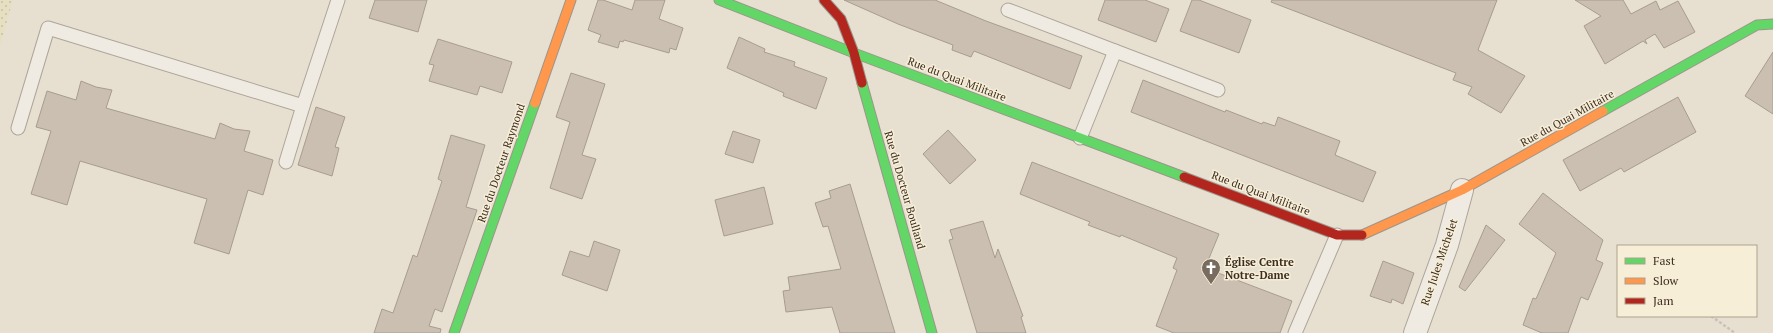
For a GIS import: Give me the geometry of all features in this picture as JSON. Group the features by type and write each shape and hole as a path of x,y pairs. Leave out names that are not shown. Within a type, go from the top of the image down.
{"street":[{"name":"Rue du Docteur Raymond","path":"454,333 571,0"},
{"name":"Rue du Quai Militaire","path":"719,0 854,53 1337,235 1360,236 1462,190 1757,25 1773,24"},
{"name":"Rue du Docteur Boulland","path":"824,0 841,19 854,53 932,333"},
{"name":"Rue Jules Michelet","path":"1415,333 1446,245 1462,190"}],"lane":[{"path":"286,162 338,0"},
{"path":"1008,10 1218,90"},
{"path":"18,128 48,28 303,106"},
{"path":"1080,138 1116,51"},
{"path":"1295,333 1337,235"}],"path":[{"path":"1712,317 1735,333"}],"shaded area":[{"path":"0,0 13,0 0,46"}],"building":[{"path":"375,0 427,0 418,32 369,18"},
{"path":"598,0 603,0 632,10 635,0 665,0 659,19 683,28 676,50 670,48 669,53 624,40 623,42 620,41 618,48 598,42 601,35 588,30"},
{"path":"844,0 935,0 986,21 1082,56 1070,89 974,51 971,57 952,50 953,45 898,24"},
{"path":"1105,0 1145,0 1169,9 1156,42 1098,20"},
{"path":"1192,0 1199,0 1251,20 1239,53 1180,31"},
{"path":"1272,0 1497,0 1478,50 1525,76 1501,113 1468,94 1472,87 1453,80 1456,73 1271,2"},
{"path":"1575,0 1623,0 1631,14 1656,1 1660,10 1678,1 1695,32 1664,48 1655,34 1645,40 1647,44 1643,41 1605,64 1584,26 1601,16"},
{"path":"739,37 765,49 764,52 795,62 794,66 827,78 816,109 783,96 784,93 727,68"},
{"path":"438,39 512,62 502,93 480,86 477,95 429,81 434,65 429,64"},
{"path":"1773,52 1773,114 1745,96"},
{"path":"571,73 605,84 582,155 596,159 582,199 550,188 570,122 556,117"},
{"path":"1143,80 1225,112 1226,110 1262,124 1263,122 1275,126 1278,117 1340,141 1335,155 1376,172 1363,202 1131,112"},
{"path":"81,81 96,87 112,90 106,108 215,139 220,123 234,129 250,131 244,151 273,160 263,195 248,190 229,254 194,243 207,199 80,161 67,205 31,194 51,131 36,127 47,91 76,100"},
{"path":"1678,97 1696,132 1624,172 1621,168 1580,191 1563,160"},
{"path":"316,107 345,117 335,147 339,148 332,176 298,165"},
{"path":"948,130 976,160 950,184 923,154"},
{"path":"733,131 760,140 753,163 725,154"},
{"path":"451,135 485,145 466,207 477,210 442,312 435,309 429,326 441,329 440,333 374,333 382,309 393,313 413,255 417,257 442,181 438,179"},
{"path":"1032,162 1219,234 1205,268 1292,301 1280,333 1174,333 1156,326 1177,270 1173,268 1177,258 1121,235 1120,237 1088,225 1090,222 1020,194"},
{"path":"850,184 895,333 840,333 832,307 786,312 783,291 790,290 788,277 841,269 828,226 823,227 815,203 831,198 829,191"},
{"path":"764,187 773,224 724,236 715,200"},
{"path":"1543,193 1603,240 1596,260 1603,263 1588,300 1581,297 1568,333 1542,333 1523,325 1533,298 1536,299 1556,253 1519,224"},
{"path":"983,221 995,258 998,249 1023,316 1021,317 1026,333 977,333 949,240 953,239 950,230"},
{"path":"1486,225 1505,240 1465,291 1459,287"},
{"path":"594,241 620,250 607,291 562,275 570,251 589,257"},
{"path":"1383,261 1414,273 1403,304 1392,299 1391,303 1370,296"}],"traffic: fast":[{"path":"719,0 854,53 1184,177"},
{"path":"1603,111 1757,25 1773,24"},
{"path":"862,83 932,333"},
{"path":"454,333 535,103"}],"traffic: slow":[{"path":"535,103 571,0"},
{"path":"1362,235 1462,190 1603,111"}],"traffic: jam":[{"path":"824,0 841,19 854,53 862,83"},
{"path":"1184,177 1337,235 1362,235"}],"place":[{"name":"Église Centre Notre-Dame","path":"1211,285"}]}
